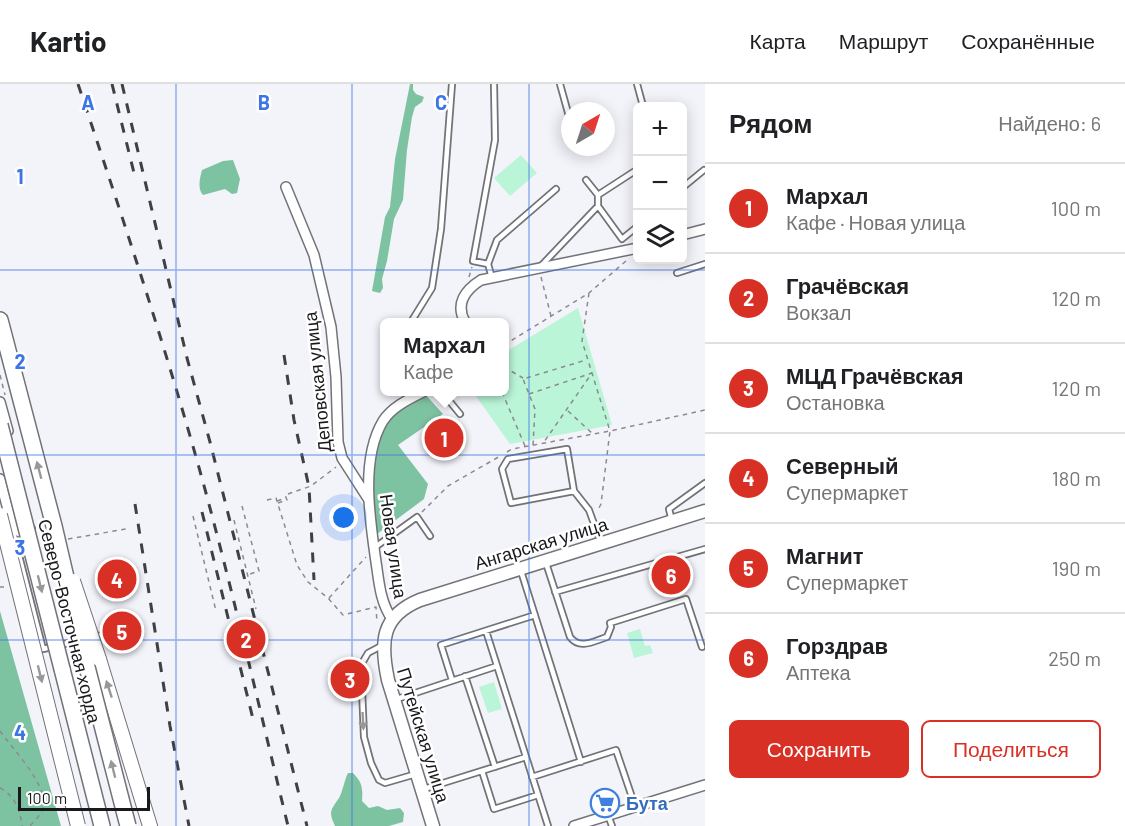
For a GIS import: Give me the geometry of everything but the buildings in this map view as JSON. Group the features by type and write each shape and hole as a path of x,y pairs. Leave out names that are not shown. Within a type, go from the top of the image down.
{"main road":[{"name":"Северо-Восточная хорда","path":"0,320 54,526 128,826"},
{"name":"Северо-Восточная хорда","path":"0,425 102,826"},
{"path":"0,515 78,826"},
{"path":"54,526 99,659 150,826"}],"street":[{"name":"Деповская улица","path":"286,187 314,255 331,327 336,377 338,442 343,461 369,500"},
{"path":"687,234 705,229"},
{"path":"463,318 460,310 466,292 481,280 633,249"},
{"name":"Новая улица","path":"392,619 384,605 374,548 369,500 372,459 383,422 397,407 416,396"},
{"path":"0,402 31,520 28,530 22,533 15,531 11,526 0,479"},
{"name":"Ангарская улица","path":"392,619 408,604 705,511"},
{"name":"Путейская улица","path":"392,619 386,629 383,645 388,680 433,826"},
{"path":"574,826 705,785"}],"lane":[{"path":"413,318 432,288 441,229 452,84"},
{"path":"488,264 473,261 495,140 494,84"},
{"path":"560,84 565,102"},
{"path":"637,84 643,102"},
{"path":"687,185 705,170"},
{"path":"598,195 633,172"},
{"path":"586,180 598,195 598,206 622,239 627,251"},
{"path":"492,278 488,264 497,240 556,189"},
{"path":"539,268 598,206"},
{"path":"622,239 633,230"},
{"path":"677,273 705,264"},
{"path":"445,396 460,414"},
{"path":"574,491 511,503 502,469 508,459 567,449 574,491 589,510 601,543"},
{"path":"672,521 669,509 705,483"},
{"path":"374,548 417,517 430,536"},
{"path":"11,526 43,649 113,632"},
{"path":"555,592 705,549"},
{"path":"545,561 570,637 576,644 582,645 607,637 612,627 610,623 686,599 702,647"},
{"path":"520,568 581,762"},
{"path":"452,680 441,645 535,615"},
{"path":"486,631 548,826"},
{"path":"383,645 368,653 361,665 364,737 371,763 379,780 386,783 416,774"},
{"path":"394,700 497,666"},
{"path":"465,676 495,767"},
{"path":"532,777 616,750 635,807"},
{"path":"422,790 526,757"},
{"path":"482,771 494,809 538,795"},
{"path":"608,815 612,826"}],"path":[{"path":"509,342 588,293 626,261 627,251"},
{"path":"539,268 551,317"},
{"path":"588,293 582,341 610,431 601,504 593,519"},
{"path":"523,379 588,359"},
{"path":"509,370 523,379 535,410 533,446"},
{"path":"529,394 592,373"},
{"path":"543,443 592,373"},
{"path":"504,396 525,447"},
{"path":"566,410 594,434"},
{"path":"417,517 448,486 512,449 705,410"},
{"path":"277,502 287,500 285,495 311,486 343,461"},
{"path":"267,500 276,498 297,565 308,582 328,598 343,615 376,607 377,623"},
{"path":"242,506 259,571 249,574"},
{"path":"192,516 216,611"},
{"path":"234,520 256,609"},
{"path":"62,540 126,529"},
{"path":"328,598 374,548"},
{"path":"0,731 20,754 37,784 44,803 41,814 30,826"},
{"path":"0,788 12,794 20,813 22,826"}],"green space":[{"path":"410,84 413,84 416,94 424,97 422,102 415,107 412,117 403,200 394,219 382,279 383,288 380,293 372,291 385,217 390,207 395,159"},
{"path":"521,155 537,173 510,196 494,178"},
{"path":"233,160 240,179 237,193 232,194 225,189 203,195 200,186 202,170 223,161"},
{"path":"578,308 612,425 510,444 476,396 509,396 509,350"},
{"path":"419,396 427,396 443,414 398,445 428,484 424,499 377,534 373,489 375,457 383,428 390,416"},
{"path":"0,611 61,826 0,826"},
{"path":"640,629 645,646 650,645 653,653 634,658 627,633"},
{"path":"494,682 502,709 488,713 479,687"},
{"path":"348,773 353,773 360,782 362,801 369,808 378,806 387,810 400,808 404,813 403,822 389,826 335,826 331,811"}],"railway":[{"path":"78,84 189,432 288,826"},
{"path":"112,84 135,177"},
{"path":"122,84 187,358 307,826"},
{"path":"284,355 294,420 309,487 314,580"},
{"path":"135,504 170,726 189,826"},
{"path":"202,512 253,719"}],"place":[{"name":"Мархал","path":"444,438"},
{"name":"Горздрав","path":"671,575"},
{"name":"Северный","path":"117,579"},
{"name":"Магнит","path":"122,631"},
{"name":"Грачёвская","path":"246,639"},
{"name":"МЦД Грачёвская","path":"350,679"},
{"name":"Бута","path":"605,803"}]}
